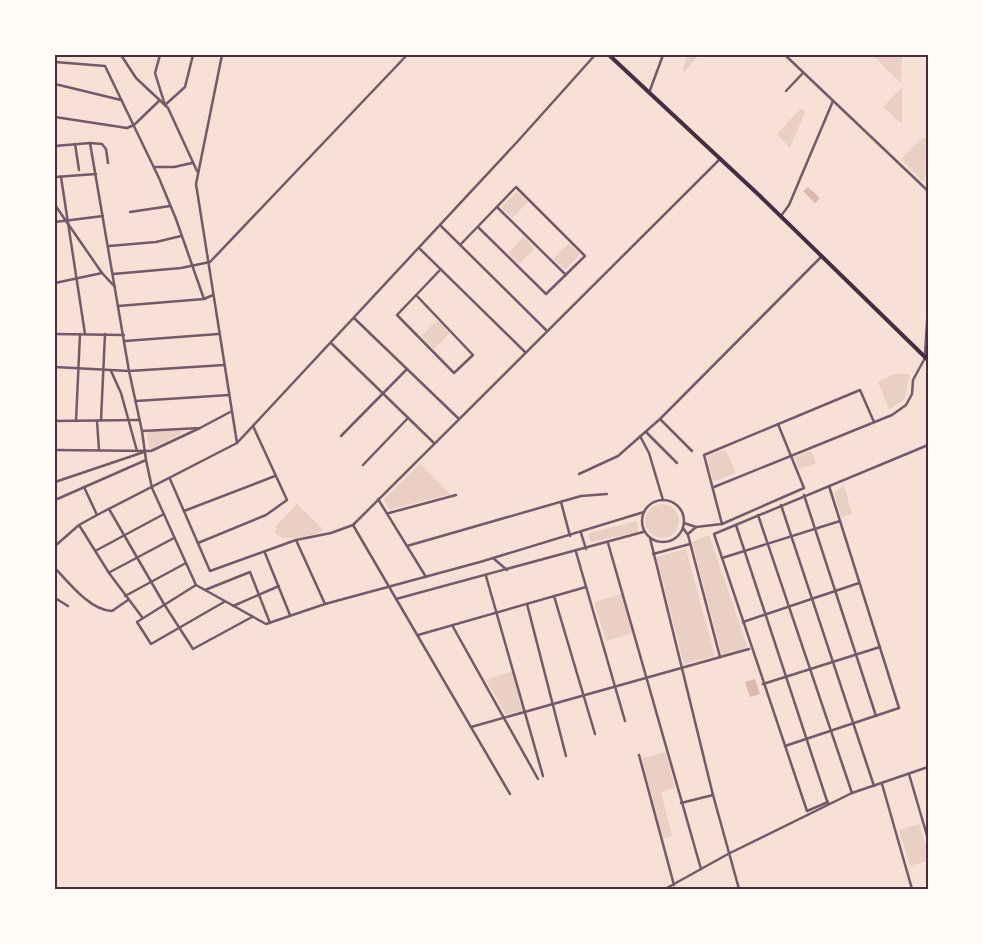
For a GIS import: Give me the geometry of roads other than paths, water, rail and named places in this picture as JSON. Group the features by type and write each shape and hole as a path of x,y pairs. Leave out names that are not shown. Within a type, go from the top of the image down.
{"main road":[{"path":"609,55 781,216 926,359"}],"street":[{"path":"121,55 136,78 165,105"},
{"path":"160,55 155,73 165,105 197,173"},
{"path":"165,105 185,87 193,55"},
{"path":"222,55 196,184 210,262 218,334 237,443"},
{"path":"113,274 210,262 407,55"},
{"path":"55,546 79,525 237,443 419,248 595,55"},
{"path":"649,93 663,55"},
{"path":"784,55 928,191"},
{"path":"55,62 105,66 154,167 204,299"},
{"path":"786,91 803,73"},
{"path":"55,84 121,100"},
{"path":"55,117 127,128 134,125 160,100"},
{"path":"781,216 794,193 832,100"},
{"path":"90,143 129,371 152,488 196,584 205,590 224,602 268,623 326,604 570,536 644,512 652,503 663,500 678,507 684,523 683,528 671,541 660,542 650,538 643,532 644,512"},
{"path":"55,146 90,143 105,146 108,163"},
{"path":"75,144 80,170"},
{"path":"170,479 210,570 265,553 296,540 331,533 352,525 720,159"},
{"path":"154,167 192,163"},
{"path":"55,177 96,174"},
{"path":"61,177 85,334"},
{"path":"460,245 516,187 585,256 546,294 478,227"},
{"path":"55,205 68,221 102,273 116,288"},
{"path":"130,212 170,206"},
{"path":"497,207 566,275"},
{"path":"55,222 103,216"},
{"path":"440,225 547,331"},
{"path":"109,246 156,242 181,236"},
{"path":"419,248 525,352"},
{"path":"579,474 618,456 646,432 822,256"},
{"path":"416,295 474,354 454,373 397,315 416,295 441,269"},
{"path":"55,283 102,273"},
{"path":"118,306 204,299 213,295"},
{"path":"713,487 874,422 906,405 912,394 913,380 926,359 928,310"},
{"path":"354,318 459,419"},
{"path":"55,334 124,335"},
{"path":"76,421 80,334"},
{"path":"99,450 104,334"},
{"path":"125,341 218,334"},
{"path":"331,343 434,443"},
{"path":"55,367 129,371 224,365"},
{"path":"342,436 407,369"},
{"path":"111,370 121,393 137,451"},
{"path":"722,524 704,454 860,390 874,422"},
{"path":"135,401 229,395"},
{"path":"55,482 145,451 160,448 232,411"},
{"path":"363,465 408,418"},
{"path":"660,419 692,451"},
{"path":"55,422 139,420"},
{"path":"684,523 696,527 722,524 804,488 778,424"},
{"path":"198,543 266,515 287,500 253,426"},
{"path":"142,430 200,428"},
{"path":"646,432 677,462"},
{"path":"640,436 649,452 663,500"},
{"path":"928,445 714,534 807,811 852,793 928,767"},
{"path":"55,450 145,451"},
{"path":"55,500 146,460"},
{"path":"184,511 275,476"},
{"path":"784,747 899,708 829,486"},
{"path":"84,487 97,515"},
{"path":"407,546 581,496 607,494"},
{"path":"388,513 456,495"},
{"path":"804,495 876,716"},
{"path":"55,504 60,498"},
{"path":"378,499 426,577"},
{"path":"560,502 570,536"},
{"path":"781,505 874,786"},
{"path":"109,509 178,628 193,649 253,616"},
{"path":"96,550 164,514"},
{"path":"758,515 852,793"},
{"path":"722,558 840,521"},
{"path":"79,525 109,573 142,618"},
{"path":"352,525 510,794"},
{"path":"736,525 828,803"},
{"path":"688,534 696,527"},
{"path":"683,528 688,534 720,657"},
{"path":"581,532 586,549"},
{"path":"396,599 576,552 643,532"},
{"path":"109,573 174,538"},
{"path":"650,538 652,554 738,889"},
{"path":"296,540 326,604"},
{"path":"608,543 701,869"},
{"path":"652,554 690,544"},
{"path":"576,552 625,721"},
{"path":"265,553 290,615"},
{"path":"494,558 507,570"},
{"path":"125,596 186,563"},
{"path":"55,568 92,604 100,608 112,611 128,600"},
{"path":"205,590 250,572 268,623"},
{"path":"486,576 543,776"},
{"path":"743,622 860,582"},
{"path":"196,584 137,622 151,644 224,602"},
{"path":"233,606 279,586"},
{"path":"418,635 586,587"},
{"path":"554,596 595,734"},
{"path":"55,598 68,606"},
{"path":"527,604 566,756"},
{"path":"452,625 506,718 538,779"},
{"path":"763,684 880,647"},
{"path":"471,727 749,650"},
{"path":"639,755 674,885"},
{"path":"908,774 928,839"},
{"path":"882,784 912,889"},
{"path":"682,802 713,795"},
{"path":"666,889 728,854 828,803"}]}
